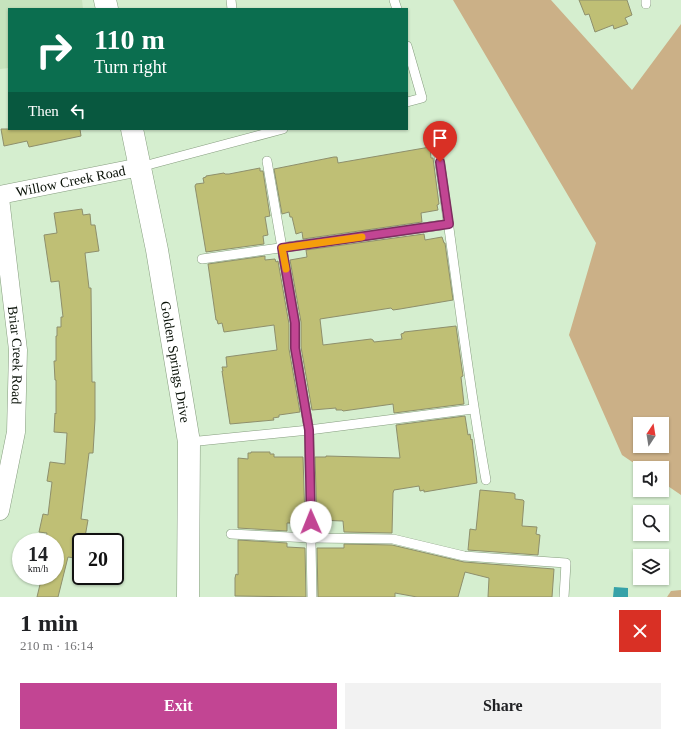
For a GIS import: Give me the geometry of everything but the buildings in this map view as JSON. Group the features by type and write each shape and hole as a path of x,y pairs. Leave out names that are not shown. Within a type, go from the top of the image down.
{"main road":[{"name":"Golden Springs Drive","path":"132,130 157,250 189,442 188,597"}],"street":[{"name":"Willow Creek Road","path":"0,195 140,167"},
{"name":"Briar Creek Road","path":"0,198 18,350 0,511"}],"lane":[{"path":"408,49 422,98 408,102"},
{"path":"140,167 262,132 276,130"},
{"path":"435,130 473,409 486,480"},
{"path":"267,161 295,323 295,348 309,430 312,597"},
{"path":"202,260 449,224"},
{"path":"189,442 309,430 473,409"},
{"path":"231,534 311,538 393,539 464,556 566,563 564,597"}],"shaded area":[{"path":"0,0 82,0 83,8 8,8 8,68 0,69"},
{"path":"453,0 551,0 632,90 681,24 681,495 669,487 669,461 633,461 633,463 622,455 569,335 596,243"},
{"path":"681,590 681,597 667,597 671,591"}],"water":[{"path":"614,587 628,588 628,597 613,597"}],"slow traffic":[{"path":"286,269 282,248 362,237"}],"route":[{"path":"311,522 309,430 295,348 295,323 282,248 449,224 440,162"}]}
